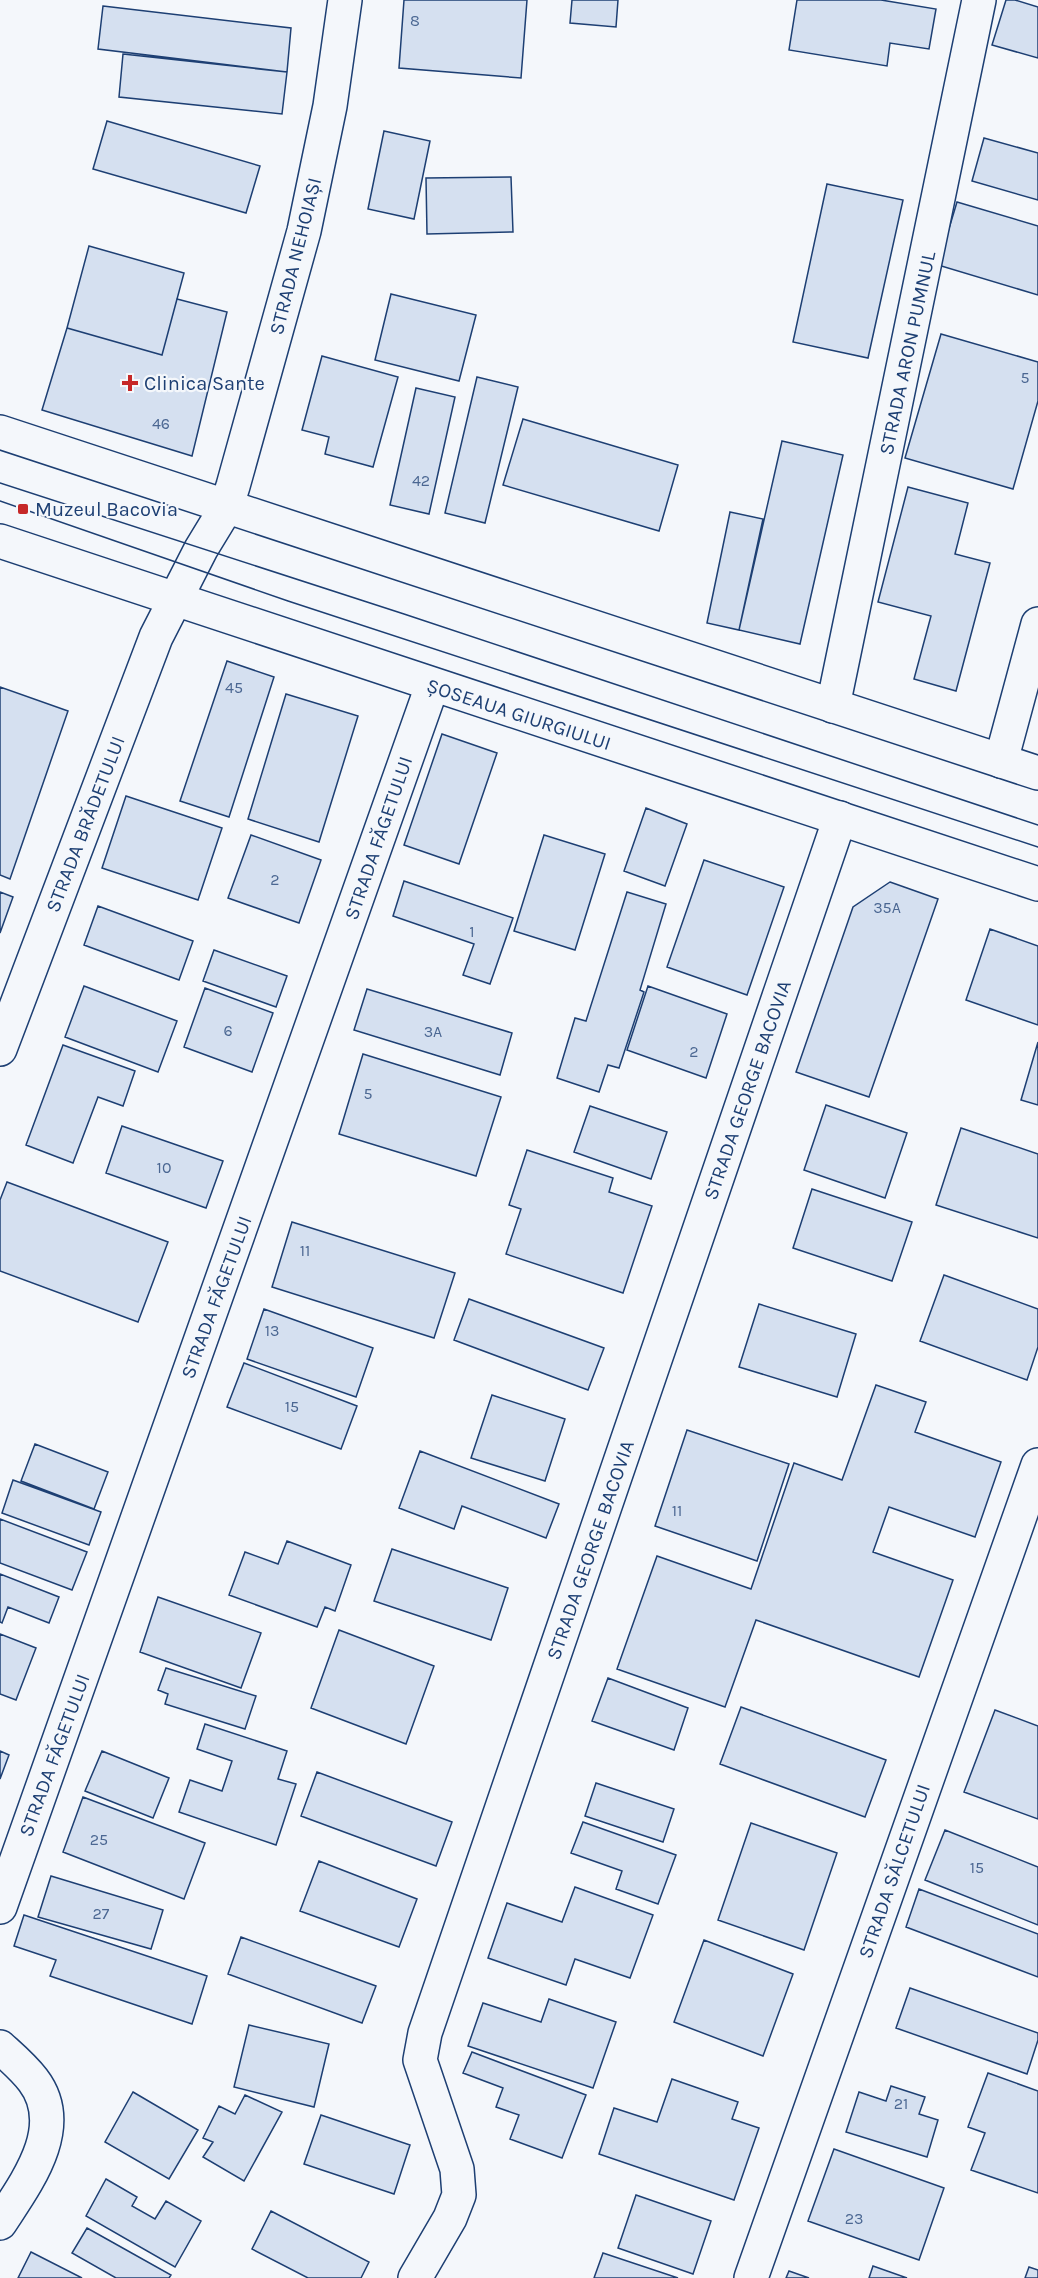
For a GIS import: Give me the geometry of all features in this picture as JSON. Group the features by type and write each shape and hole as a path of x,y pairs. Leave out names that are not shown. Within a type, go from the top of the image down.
{"street":[{"name":"STRADA NEHOIAȘI","path":"174,600 226,508 304,231 330,106 345,0"},
{"name":"STRADA ARON PUMNUL","path":"833,706 979,0"},
{"path":"0,432 226,508 381,556 1038,772"},
{"name":"ȘOSEAUA GIURGIULUI","path":"0,541 432,686 1038,884"},
{"name":"STRADA BRĂDETULUI","path":"0,1049 156,637 174,600"},
{"path":"1001,761 1038,624"},
{"name":"STRADA FĂGETULUI","path":"0,1907 432,686"},
{"name":"STRADA GEORGE BACOVIA","path":"415,2278 450,2218 459,2195 457,2169 420,2060 425,2033 840,818"},
{"name":"STRADA SĂLCETULUI","path":"751,2278 1038,1465"},
{"path":"0,2046 34,2081 44,2103 46,2123 44,2145 29,2178 0,2223"}],"building":[{"path":"404,0 527,0 521,78 399,68"},
{"path":"572,0 618,0 616,27 570,23"},
{"path":"797,0 881,0 936,9 929,49 890,43 887,66 789,50"},
{"path":"1006,0 1015,0 1038,7 1038,58 992,45"},
{"path":"103,6 291,28 287,72 98,49"},
{"path":"123,54 287,72 282,114 119,97"},
{"path":"107,121 260,166 246,213 93,169"},
{"path":"384,131 430,141 414,219 368,209"},
{"path":"984,138 1038,153 1038,200 972,181"},
{"path":"511,177 513,232 427,234 426,178"},
{"path":"827,184 903,200 868,358 793,342"},
{"path":"957,202 1038,226 1038,295 938,265"},
{"path":"89,246 184,273 162,355 67,328"},
{"path":"391,294 476,315 459,381 375,360"},
{"name":"Clinica Sante","path":"177,299 227,312 192,456 42,410 67,328 162,355"},
{"path":"941,334 1038,362 1038,401 1013,489 905,458"},
{"path":"322,356 398,377 373,467 325,454 329,437 302,430"},
{"path":"477,377 518,387 485,523 445,513"},
{"path":"416,388 455,397 429,514 390,505"},
{"path":"523,419 678,465 659,531 503,485"},
{"path":"782,441 843,455 800,644 739,630"},
{"path":"908,487 968,503 955,554 990,563 956,691 914,679 931,616 878,602"},
{"path":"730,512 763,519 739,630 707,623"},
{"path":"227,661 274,677 229,817 180,801"},
{"path":"0,687 68,711 10,879 0,875"},
{"path":"286,694 358,716 319,842 248,819"},
{"path":"442,734 497,753 459,864 404,845"},
{"path":"126,796 222,828 198,900 102,868"},
{"path":"646,808 687,824 665,886 624,871"},
{"path":"251,835 321,860 299,923 228,898"},
{"path":"544,835 605,854 575,950 514,931"},
{"path":"704,860 784,887 747,995 667,967"},
{"path":"404,881 513,918 490,984 463,975 474,944 393,916"},
{"path":"890,882 938,899 869,1097 796,1072 853,907"},
{"path":"0,892 13,897 0,933"},
{"path":"627,892 666,904 640,990 644,992 619,1068 608,1065 599,1092 557,1078 575,1018 586,1021"},
{"path":"98,906 193,941 179,980 84,945"},
{"path":"990,929 1038,946 1038,1025 966,1000"},
{"path":"214,950 287,976 276,1007 203,981"},
{"path":"84,986 177,1021 158,1072 65,1037"},
{"path":"648,986 727,1014 706,1078 627,1050"},
{"path":"205,988 273,1013 252,1072 184,1047"},
{"path":"367,989 512,1033 500,1075 354,1030"},
{"path":"1038,1042 1038,1105 1021,1100"},
{"path":"63,1045 135,1071 123,1106 98,1097 73,1163 26,1145"},
{"path":"363,1054 501,1097 476,1176 339,1134"},
{"path":"826,1105 907,1133 885,1198 804,1170"},
{"path":"590,1106 667,1132 651,1179 574,1152"},
{"path":"122,1126 223,1161 206,1208 106,1173"},
{"path":"961,1128 1038,1154 1038,1238 936,1205"},
{"path":"527,1150 613,1178 609,1192 652,1206 623,1293 506,1254 521,1209 509,1205"},
{"path":"7,1182 168,1242 138,1322 0,1271 0,1200"},
{"path":"812,1189 912,1222 892,1281 793,1248"},
{"path":"292,1222 455,1273 434,1338 272,1287"},
{"path":"944,1275 1038,1309 1038,1347 1027,1380 920,1341"},
{"path":"469,1299 604,1348 588,1390 454,1340"},
{"path":"759,1304 856,1334 837,1397 739,1367"},
{"path":"264,1309 373,1348 356,1397 247,1359"},
{"path":"244,1363 357,1406 341,1449 227,1407"},
{"path":"876,1385 926,1402 915,1432 1001,1462 975,1537 889,1507 873,1552 953,1580 919,1677 756,1620 725,1707 617,1669 657,1556 751,1589 794,1463 842,1480"},
{"path":"492,1395 565,1419 545,1481 471,1458"},
{"path":"687,1430 789,1464 757,1561 655,1526"},
{"path":"35,1444 108,1472 94,1509 21,1481"},
{"path":"420,1451 559,1504 546,1538 462,1506 454,1529 399,1508"},
{"path":"13,1480 101,1512 89,1545 2,1513"},
{"path":"0,1519 87,1552 72,1590 0,1563"},
{"path":"287,1541 351,1565 335,1611 325,1607 317,1627 229,1595 245,1552 278,1564"},
{"path":"392,1549 508,1588 491,1640 374,1601"},
{"path":"0,1574 59,1597 49,1623 8,1607 2,1623 0,1622"},
{"path":"158,1597 261,1633 241,1688 140,1652"},
{"path":"339,1630 434,1666 406,1744 311,1708"},
{"path":"0,1634 36,1648 16,1700 0,1694"},
{"path":"166,1668 256,1696 245,1729 165,1704 168,1694 158,1690"},
{"path":"608,1678 688,1708 674,1750 592,1721"},
{"path":"741,1707 886,1760 865,1817 720,1764"},
{"path":"995,1710 1038,1726 1038,1819 964,1792"},
{"path":"205,1724 287,1751 278,1779 296,1784 276,1845 179,1812 190,1780 222,1791 232,1761 197,1749"},
{"path":"0,1751 9,1755 0,1779"},
{"path":"102,1751 169,1778 153,1818 85,1791"},
{"path":"317,1772 452,1822 436,1866 301,1816"},
{"path":"596,1783 674,1809 663,1842 585,1816"},
{"path":"83,1797 205,1843 184,1899 63,1852"},
{"path":"583,1822 676,1855 658,1904 616,1889 622,1871 571,1853"},
{"path":"751,1823 837,1853 804,1950 718,1920"},
{"path":"945,1830 1038,1867 1038,1925 925,1880"},
{"path":"319,1861 417,1899 399,1947 300,1911"},
{"path":"51,1876 163,1910 151,1949 38,1917"},
{"path":"575,1887 653,1915 630,1978 575,1959 566,1985 488,1958 507,1903 562,1922"},
{"path":"919,1889 1038,1934 1038,1977 906,1927"},
{"path":"24,1915 207,1976 192,2024 50,1976 56,1960 14,1946"},
{"path":"241,1937 376,1986 362,2023 228,1974"},
{"path":"704,1940 793,1974 763,2056 674,2022"},
{"path":"910,1988 1038,2033 1038,2040 1027,2074 896,2028"},
{"path":"549,1999 616,2022 593,2088 468,2046 483,2003 541,2022"},
{"path":"249,2025 329,2044 314,2107 234,2087"},
{"path":"472,2052 586,2095 562,2158 510,2139 519,2115 496,2107 503,2088 463,2073"},
{"path":"988,2073 1038,2091 1038,2193 971,2170 985,2133 968,2127"},
{"path":"672,2079 738,2102 732,2119 759,2128 734,2200 599,2154 614,2108 657,2122"},
{"path":"891,2086 925,2097 919,2114 938,2120 927,2157 846,2132 859,2092 886,2101"},
{"path":"133,2092 198,2130 169,2179 105,2142"},
{"path":"245,2095 282,2112 244,2181 203,2157 213,2142 203,2138 219,2106 235,2114"},
{"path":"321,2115 410,2145 394,2194 304,2164"},
{"path":"834,2149 944,2188 919,2260 808,2221"},
{"path":"106,2179 137,2197 132,2206 155,2219 166,2201 201,2221 175,2267 86,2216"},
{"path":"636,2195 711,2221 693,2274 618,2248"},
{"path":"271,2211 369,2262 361,2278 308,2278 252,2249"},
{"path":"87,2228 171,2275 169,2278 116,2278 72,2253"},
{"path":"31,2252 82,2278 18,2278"},
{"path":"603,2253 678,2278 594,2278"},
{"path":"873,2266 907,2278 869,2278"},
{"path":"1029,2267 1038,2270 1038,2278 1025,2278"},
{"path":"789,2271 809,2278 786,2278"}],"tram line":[{"path":"0,483 404,614 1038,825"},
{"path":"0,501 288,601 1038,847"}],"place":[{"name":"Clinica Sante","path":"130,383"},
{"name":"Muzeul Bacovia","path":"23,509"}]}
